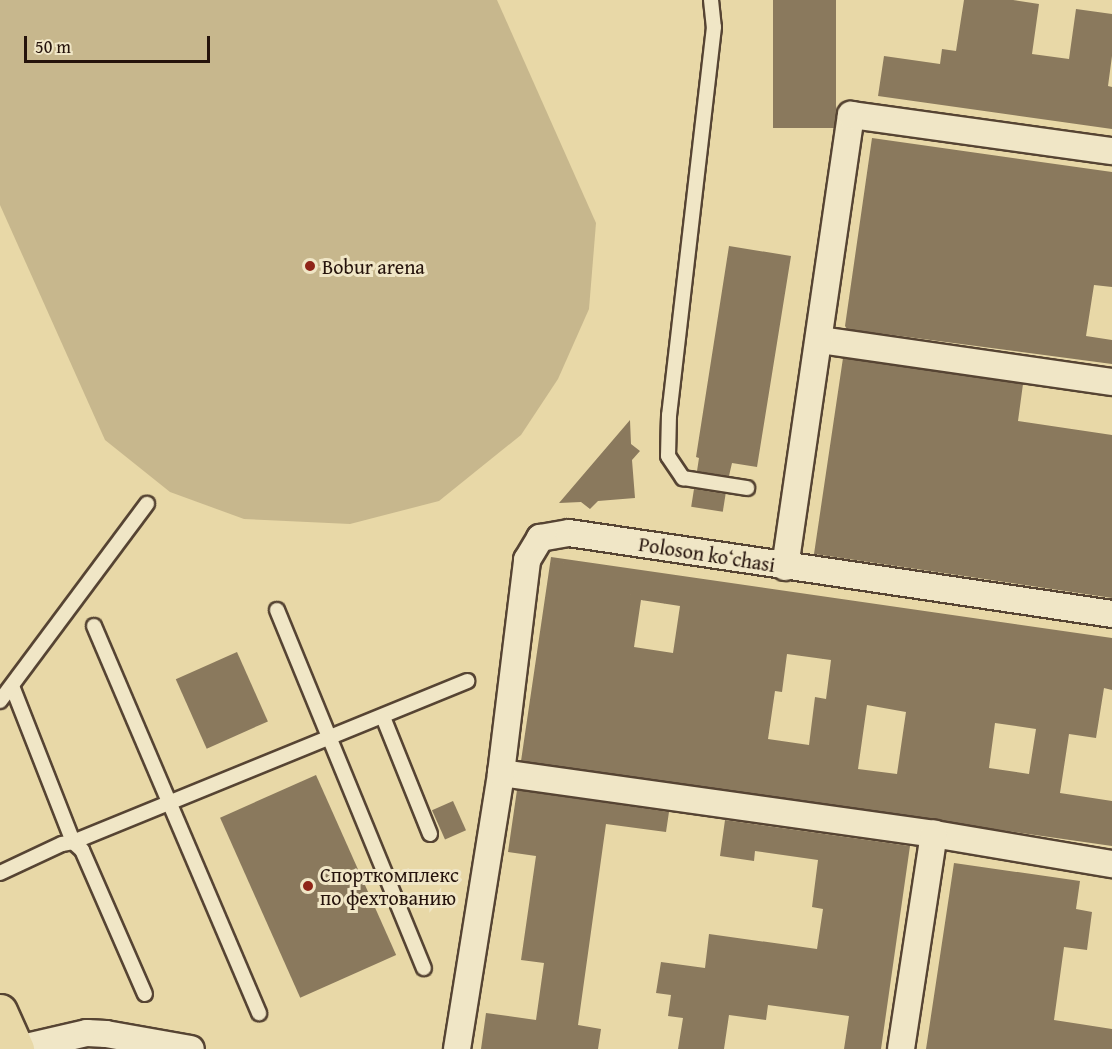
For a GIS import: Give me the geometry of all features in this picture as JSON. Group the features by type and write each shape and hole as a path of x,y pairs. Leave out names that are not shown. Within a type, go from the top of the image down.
{"main road":[{"path":"0,1011 17,1049"}],"street":[{"path":"785,567 852,115 1112,151"},
{"path":"820,340 1112,382"},
{"name":"Poloson koʻchasi","path":"457,1049 501,773 527,560 540,538 569,533 1112,614"},
{"path":"501,773 934,834 1112,864"},
{"path":"901,1049 934,834"},
{"path":"17,1049 87,1033 106,1034 191,1049"}],"lane":[{"path":"711,0 714,27 669,415 668,456 683,478 747,488"},
{"path":"0,701 147,504"},
{"path":"277,609 424,968"},
{"path":"94,626 260,1013"},
{"path":"0,873 62,844 73,842 331,739 467,681"},
{"path":"12,686 73,842 82,850 145,994"},
{"path":"383,717 430,834"}],"shaded area":[{"name":"Bobur arena","path":"0,0 497,0 596,223 589,309 558,379 521,435 439,501 350,524 244,519 170,492 105,440 0,205"}],"building":[{"path":"773,0 836,0 836,128 773,128"},
{"path":"964,0 1013,0 1039,4 1032,54 1069,59 1076,9 1112,14 1112,56 1108,86 1112,87 1112,129 878,96 884,56 940,64 942,49 956,51"},
{"path":"872,138 1112,172 1112,287 1094,285 1086,336 1112,340 1112,364 847,329 845,326"},
{"path":"729,246 791,256 757,467 732,463 729,476 697,471 699,458 696,457"},
{"path":"843,358 1023,384 1018,421 1112,435 1112,598 814,554"},
{"path":"630,420 631,444 640,451 632,460 635,498 598,501 590,509 581,502 559,503"},
{"path":"694,489 726,494 723,512 691,507"},
{"path":"551,557 1112,638 1112,690 1104,688 1096,738 1069,734 1060,793 1112,801 1112,846 521,761","holes":["641,600 680,606 673,653 634,647","787,654 831,660 826,699 815,697 809,745 768,739 775,691 782,692","867,705 906,712 897,774 858,769","995,723 1036,729 1029,774 989,768"]},
{"path":"237,652 268,721 207,749 176,679"},
{"name":"Спорткомплекс по фехтованию","path":"316,775 396,955 300,998 220,818"},
{"path":"517,790 669,812 666,832 606,824 578,1025 601,1029 598,1049 481,1049 486,1013 536,1020 544,963 521,960 536,856 508,852"},
{"path":"453,801 466,830 445,840 432,810"},
{"path":"725,820 910,846 881,1049 844,1049 849,1016 768,1005 766,1020 729,1015 724,1049 678,1049 683,1018 668,1016 671,995 656,993 661,962 705,968 709,934 817,949 823,909 812,907 818,860 755,851 754,861 720,856"},
{"path":"954,863 1080,881 1076,909 1092,912 1087,950 1064,947 1054,1020 1112,1029 1112,1049 926,1049"}],"place":[{"name":"Bobur arena","path":"310,266"},
{"name":"Спорткомплекс по фехтованию","path":"308,886"}]}
